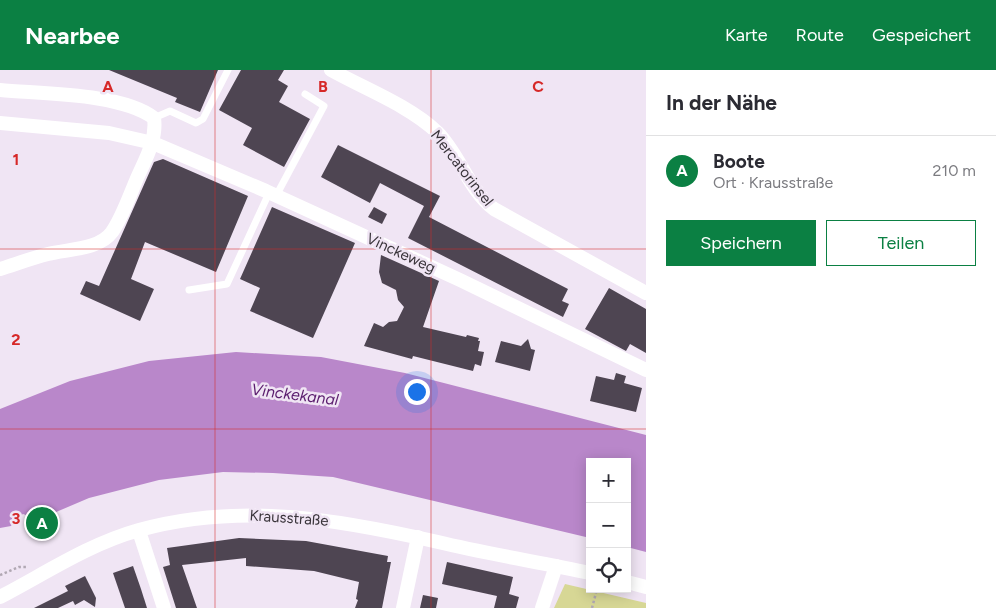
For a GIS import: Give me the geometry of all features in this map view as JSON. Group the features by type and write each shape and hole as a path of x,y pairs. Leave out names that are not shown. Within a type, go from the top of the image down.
{"street":[{"name":"Mercatorinsel","path":"331,70 400,107 436,132 479,194 494,209 646,293"},
{"path":"0,90 97,98 143,109 154,118 156,127 152,143 111,233 104,239 83,247 48,254 0,269"},
{"name":"Vinckeweg","path":"0,123 109,133 152,143 273,194 460,280 646,370"},
{"name":"Krausstraße","path":"0,597 74,555 138,530 190,519 237,515 311,518 418,537 586,572"},
{"path":"138,530 164,608"},
{"path":"403,608 418,537"},
{"path":"542,608 556,566"},
{"path":"631,583 646,587"}],"lane":[{"path":"154,118 170,111 196,122 203,119 228,70"},
{"path":"189,290 228,284 273,194 324,106 305,94"}],"path":[{"path":"592,608 596,593"}],"green space":[{"path":"565,584 586,589 586,593 603,593 646,603 646,608 554,608"}],"water":[{"name":"Vinckekanal","path":"236,352 321,357 405,373 646,435 646,552 631,548 631,458 586,458 586,537 333,477 223,472 159,480 89,498 35,521 32,517 23,514 15,519 11,526 0,528 0,409 70,381 149,361"}],"building":[{"path":"109,70 218,70 200,112 175,102 177,98"},
{"path":"241,70 284,70 278,80 288,86 279,102 310,119 284,167 243,145 252,128 219,110"},
{"path":"338,145 440,196 429,217 568,289 562,301 569,304 563,317 408,238 424,206 380,183 370,203 321,177"},
{"path":"163,159 248,196 216,272 145,242 131,279 154,289 140,321 80,294 86,281 99,286 154,162"},
{"path":"272,207 355,243 313,338 250,311 260,288 240,279"},
{"path":"374,207 387,214 382,224 368,217"},
{"path":"381,255 439,281 423,327 466,337 467,335 479,338 478,351 484,352 481,366 475,364 473,371 413,356 412,359 364,346 374,323 383,327 389,322 397,321 404,307 398,300 396,290 382,283 379,272"},
{"path":"609,288 646,309 646,353 630,344 626,351 585,329"},
{"path":"528,339 531,349 535,350 530,371 495,362 501,341 521,346"},
{"path":"616,373 626,376 624,383 642,388 636,412 590,401 596,376 614,380"},
{"path":"239,538 306,541 388,556 387,562 391,562 382,608 355,608 358,600 356,599 359,582 314,571 246,566 246,558 182,565 197,608 176,608 163,567 170,565 167,548"},
{"path":"447,562 513,577 509,594 519,597 516,608 494,608 497,596 442,584"},
{"path":"133,566 147,608 125,608 113,573"},
{"path":"85,576 96,598 95,607 84,600 75,605 73,601 58,608 34,608 68,591 65,586"},
{"path":"423,595 438,598 436,608 420,608"}],"place":[{"name":"Boote","path":"42,523"}]}
